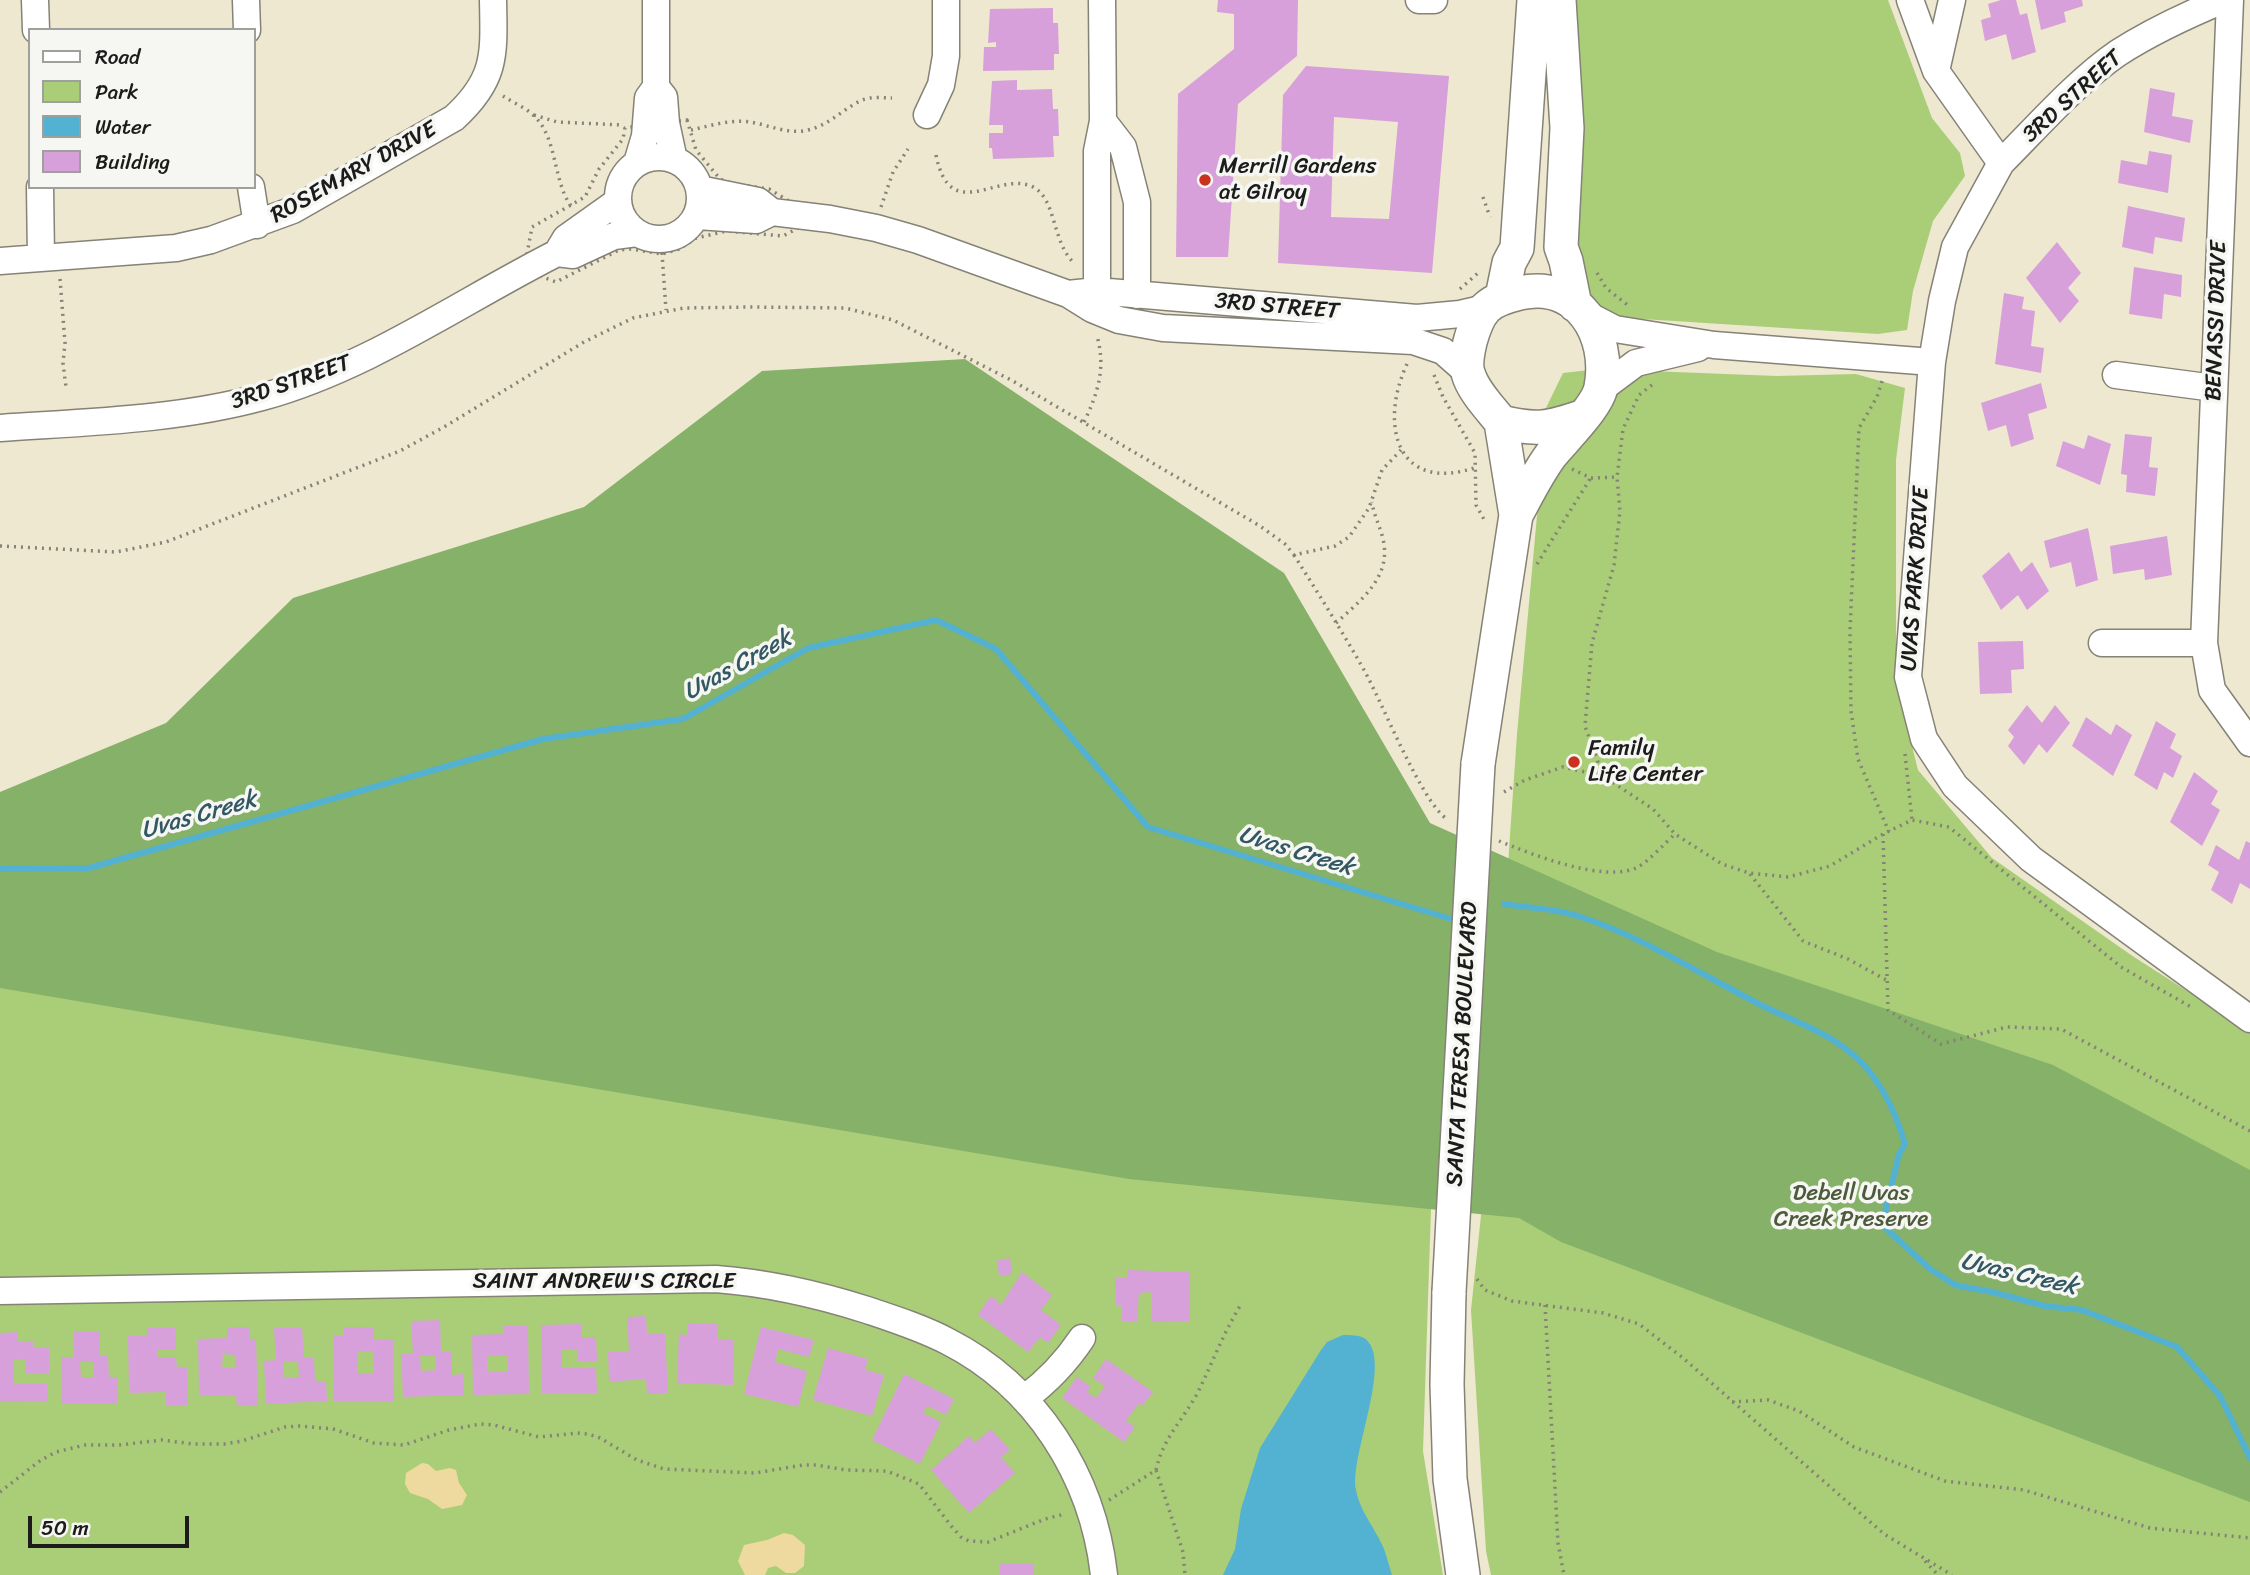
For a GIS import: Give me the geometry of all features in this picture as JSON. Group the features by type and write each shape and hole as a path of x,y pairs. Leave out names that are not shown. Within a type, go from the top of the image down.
{"main road":[{"path":"1494,303 1527,292 1561,294 1581,310 1597,333 1603,354 1593,403 1549,428 1527,428 1501,422 1479,394 1468,373 1468,352 1474,331 1494,303 1517,248 1535,0"},
{"path":"1559,0 1567,128 1561,247 1581,310"},
{"name":"SANTA TERESA BOULEVARD","path":"1516,515 1550,456 1593,403"},
{"name":"SANTA TERESA BOULEVARD","path":"1463,1575 1450,1479 1447,1384 1461,1281 1478,764 1516,515 1501,422"}],"street":[{"path":"35,0 36,28"},
{"path":"246,0 247,28"},
{"name":"ROSEMARY DRIVE","path":"0,261 51,266 176,248 257,225 293,209 454,118 471,102 483,85 493,56 493,0"},
{"path":"637,163 645,136 648,98 656,87 656,0"},
{"path":"928,115 941,85 946,56 946,0"},
{"path":"1097,291 1097,151 1103,121 1102,0"},
{"path":"1419,0 1434,0"},
{"path":"1910,0 1937,71 2001,163"},
{"path":"1937,71 1952,0"},
{"name":"3RD STREET","path":"1932,362 1955,247 2001,163 2072,92 2116,54 2169,23 2224,0"},
{"name":"BENASSI DRIVE","path":"2230,0 2204,643 2212,690 2250,743"},
{"path":"656,87 664,97 674,160"},
{"path":"1103,121 1123,147 1137,202 1136,295"},
{"path":"662,157 674,160 686,167 695,177 700,203 689,226 678,234 653,242 630,228 621,215 619,187 625,175 637,163 662,157"},
{"path":"40,189 51,266"},
{"path":"251,189 257,225"},
{"name":"3RD STREET","path":"699,189 758,201 775,212 876,228 918,240 1068,294 1092,309 1119,320 1163,328 1413,341 1443,351 1468,373"},
{"name":"3RD STREET","path":"0,428 178,414 264,396 357,361 557,253 566,238 618,201"},
{"path":"1096,207 1137,202"},
{"name":"3RD STREET","path":"696,216 756,220 775,212"},
{"name":"3RD STREET","path":"557,253 573,254 614,236 653,242"},
{"name":"3RD STREET","path":"1068,294 1097,291 1417,318 1460,314 1494,303"},
{"path":"1581,310 1615,329 1714,345 1932,362"},
{"path":"1593,403 1636,363 1714,345"},
{"name":"UVAS PARK DRIVE","path":"1932,362 1908,677 1924,739 1955,786 2031,859 2250,1019"},
{"path":"2116,375 2214,388"},
{"path":"2102,643 2204,643"},
{"name":"SAINT ANDREW'S CIRCLE","path":"0,1291 716,1279 750,1282 823,1296 947,1341 974,1357 1025,1398 1065,1452 1079,1481 1095,1529 1104,1575"},
{"path":"1025,1398 1056,1372 1082,1338"}],"path":[{"path":"498,93 532,114 557,122 624,126 620,145 607,156 584,197 571,207 532,227"},
{"path":"689,130 731,121 748,121 782,130 806,131 846,112 860,101 875,97 892,98"},
{"path":"532,114 546,130 562,194 571,207"},
{"path":"687,120 696,150 720,179 733,184 775,212"},
{"path":"881,209 893,172 908,149"},
{"path":"936,155 939,172 948,184 963,192 981,192 1015,183 1041,191 1051,209 1064,253 1075,265"},
{"path":"1483,197 1490,213 1490,224"},
{"path":"556,282 619,250 653,242 679,249 696,238 713,232 727,231 775,212"},
{"path":"653,242 666,310"},
{"path":"51,266 65,344 65,387"},
{"path":"1593,267 1606,288 1632,308 1639,310"},
{"path":"1458,291 1474,279 1481,268"},
{"path":"0,546 116,552 166,542 400,451 606,330 633,318 666,310 809,306 845,308 875,314 918,332 1013,381 1260,526 1285,544 1365,672 1431,799 1441,815 1458,823"},
{"path":"1084,422 1096,397 1102,372 1102,352 1095,328"},
{"path":"1397,363 1417,362"},
{"path":"1407,364 1395,401 1401,450 1416,466 1435,474 1454,474 1483,465"},
{"path":"1434,373 1443,397 1475,453 1476,505"},
{"path":"1883,378 1877,397 1859,428 1850,630 1851,711 1858,759 1889,831"},
{"path":"1603,776 1585,726 1592,643 1614,565 1620,512 1618,477 1623,429 1639,395 1656,382"},
{"path":"1294,555 1322,550 1344,542 1358,527 1382,470 1401,450"},
{"path":"1567,467 1591,478 1618,477"},
{"path":"1535,567 1591,478"},
{"path":"1336,622 1367,594 1382,571 1384,542 1374,515 1372,499"},
{"path":"1504,792 1525,780 1563,767 1603,776 1653,809 1675,834 1723,864 1749,873 1788,877 1830,866 1912,820 1948,827 2121,967 2192,1008"},
{"path":"1494,839 1567,865 1609,873 1638,867 1675,834"},
{"path":"1883,834 1888,1010 1941,1044 2007,1027 2062,1029 2250,1130"},
{"path":"1749,873 1803,941 1848,959 1888,981"},
{"path":"1461,1281 1512,1301 1603,1313 1639,1324 1683,1358 1884,1534 1952,1575"},
{"path":"1545,1305 1558,1543 1564,1575"},
{"path":"1156,1470 1162,1447 1197,1393 1217,1347 1240,1306"},
{"path":"1732,1402 1768,1400 1798,1411 1854,1447 1945,1481 2024,1490 2150,1528 2250,1538"},
{"path":"0,1492 41,1460 56,1452 85,1445 119,1445 162,1440 206,1445 224,1444 242,1441 272,1430 300,1426 333,1429 374,1443 404,1445 449,1430 480,1424 502,1426 539,1437 588,1434 600,1438 637,1461 664,1469 755,1473 816,1465 846,1470 887,1471 919,1484 951,1527"},
{"path":"1924,1558 1938,1575"}],"green space":[{"path":"1571,0 1888,0 1932,118 1960,153 1965,176 1933,221 1913,291 1907,330 1878,334 1580,315"},
{"path":"965,359 1284,573 1430,823 1717,952 2053,1065 2250,1170 2250,1502 1561,1242 1519,1218 1129,1179 0,988 0,792 166,723 293,598 584,507 762,371"},
{"name":"Debell Uvas Creek Preserve","path":"1598,369 1777,376 1856,374 1905,388 1896,460 1896,683 1918,770 1992,858 2134,957 2250,1031 2250,1575 1491,1575 1486,1551 1471,1310 1489,1140 1517,734 1541,472 1542,416 1563,373"},
{"path":"1441,907 1423,1451 1443,1575 0,1575 0,926"}],"sand":[{"path":"422,1463 428,1464 436,1471 450,1468 456,1470 459,1483 467,1495 462,1505 442,1509 428,1499 410,1493 405,1484 406,1473"},
{"path":"784,1533 793,1535 805,1545 804,1566 795,1573 786,1573 776,1566 768,1568 765,1575 745,1575 738,1561 744,1545"}],"water":[{"path":"1343,1335 1364,1338 1372,1349 1375,1365 1373,1386 1359,1455 1356,1490 1361,1506 1384,1549 1392,1575 1223,1575 1235,1549 1241,1509 1260,1448 1321,1350 1327,1342"}],"building":[{"name":"Merrill Gardens at Gilroy","path":"1218,0 1298,0 1297,56 1238,104 1228,257 1176,257 1178,94 1234,49 1234,14 1217,12"},
{"path":"2001,0 2016,0 2020,15 2027,13 2036,52 2012,60 2006,34 1985,41 1981,20 1991,17 1988,4"},
{"path":"2035,0 2082,0 2083,6 2064,12 2066,22 2041,30"},
{"path":"1053,8 1053,23 1058,23 1059,54 1054,54 1054,70 983,71 984,47 996,47 996,42 988,43 990,9"},
{"path":"1306,66 1449,76 1432,273 1278,263 1283,95","holes":["1334,117 1398,122 1389,219 1331,217"]},
{"path":"1017,80 1017,90 1052,89 1053,109 1058,109 1059,136 1053,136 1054,157 993,159 992,148 989,148 989,133 1003,133 1003,125 989,125 992,81"},
{"path":"2150,88 2175,93 2172,116 2193,120 2190,143 2144,132"},
{"path":"2149,151 2172,155 2168,193 2118,183 2121,160 2147,165"},
{"path":"2128,206 2185,218 2182,242 2155,237 2153,254 2122,247"},
{"path":"2057,242 2081,273 2068,288 2079,301 2060,323 2026,278"},
{"path":"2134,267 2182,275 2181,297 2164,294 2162,319 2129,314"},
{"path":"2004,293 2024,297 2022,309 2035,311 2031,346 2044,348 2041,373 1995,364"},
{"path":"2041,383 2047,408 2028,414 2034,439 2011,447 2006,425 1988,431 1981,403"},
{"path":"2125,434 2152,437 2149,467 2158,468 2155,496 2126,492 2127,475 2121,474"},
{"path":"2088,435 2111,444 2100,485 2056,466 2063,441 2084,449"},
{"path":"2088,528 2098,580 2076,587 2071,562 2050,568 2044,541"},
{"path":"2167,536 2172,575 2145,580 2144,569 2113,574 2110,546"},
{"path":"2009,552 2021,572 2032,562 2049,591 2027,610 2018,595 2001,610 1982,576"},
{"path":"2023,641 2024,669 2011,670 2012,693 1980,694 1978,642"},
{"path":"2027,705 2042,723 2055,705 2070,723 2047,753 2039,744 2024,765 2008,746 2014,737 2008,730"},
{"path":"2086,717 2111,735 2116,724 2132,735 2113,776 2072,746"},
{"path":"2156,721 2176,734 2170,748 2182,756 2173,778 2164,772 2157,790 2134,775"},
{"path":"2194,772 2218,791 2211,804 2220,810 2202,846 2170,822"},
{"path":"2246,841 2250,843 2250,889 2240,883 2232,904 2211,890 2219,872 2208,865 2216,845 2239,860"},
{"path":"1010,1258 1012,1274 999,1276 997,1260"},
{"path":"1127,1270 1190,1272 1190,1321 1151,1322 1152,1292 1139,1293 1137,1321 1122,1321 1122,1306 1116,1305 1115,1278 1127,1278"},
{"path":"1022,1272 1052,1295 1041,1310 1061,1325 1048,1343 1040,1337 1028,1352 978,1315 989,1298 993,1297 1001,1305"},
{"path":"646,1316 647,1334 665,1333 668,1393 647,1394 646,1379 609,1382 608,1352 629,1351 627,1317"},
{"path":"440,1320 441,1352 451,1351 452,1375 463,1374 464,1395 403,1397 401,1354 413,1354 411,1321","holes":["435,1355 436,1370 421,1371 420,1356"]},
{"path":"688,1323 718,1324 717,1339 734,1340 733,1385 677,1383 679,1334 687,1335"},
{"path":"581,1324 581,1337 596,1337 597,1361 578,1361 578,1350 562,1350 562,1368 596,1368 597,1393 542,1393 541,1325"},
{"path":"504,1325 528,1325 529,1394 473,1395 472,1335 504,1334","holes":["508,1355 508,1372 487,1372 487,1356"]},
{"path":"175,1327 176,1349 157,1350 157,1357 176,1357 177,1367 187,1367 188,1405 166,1405 166,1392 129,1393 128,1336 147,1335 147,1328"},
{"path":"227,1327 249,1327 249,1339 256,1339 258,1405 237,1406 236,1396 199,1396 198,1339 227,1338","holes":["223,1354 235,1355 235,1368 222,1368"]},
{"path":"302,1327 304,1358 314,1358 315,1381 326,1381 327,1401 266,1404 264,1361 276,1360 274,1328","holes":["298,1361 299,1377 284,1378 283,1362"]},
{"path":"344,1327 374,1327 374,1340 393,1339 394,1401 334,1401 333,1336 344,1336","holes":["357,1351 374,1351 374,1374 357,1373"]},
{"path":"761,1327 814,1340 809,1357 778,1349 775,1362 807,1371 798,1407 744,1394"},
{"path":"74,1331 100,1331 100,1355 108,1355 109,1377 117,1377 118,1404 61,1404 61,1357 74,1357","holes":["80,1362 93,1362 93,1377 81,1377"]},
{"path":"18,1332 18,1342 33,1341 33,1348 49,1348 49,1373 25,1373 25,1359 14,1360 14,1384 47,1384 48,1401 0,1402 0,1333"},
{"path":"828,1348 868,1359 865,1370 884,1375 872,1416 813,1400"},
{"path":"1106,1359 1153,1392 1142,1406 1139,1403 1126,1421 1135,1427 1124,1442 1062,1398 1077,1377 1091,1387 1087,1392 1096,1398 1105,1386 1093,1378"},
{"path":"904,1374 954,1399 946,1415 927,1406 923,1413 941,1422 920,1464 872,1440"},
{"path":"991,1429 1010,1450 1001,1457 1015,1473 969,1513 931,1470 969,1436 975,1443"},
{"path":"999,1563 1034,1563 1034,1575 1000,1575"}],"waterway":[{"name":"Uvas Creek","path":"0,869 89,868 543,739 683,719 808,648 936,620 996,649 1148,827 1451,919"},
{"name":"Uvas Creek","path":"1504,904 1569,913 1601,924 1841,1045 1861,1062 1877,1082 1891,1106 1905,1144 1899,1154 1882,1225 1930,1269 1955,1285 2045,1306 2082,1310 2177,1347 2220,1396 2250,1458"}],"place":[{"name":"Merrill Gardens at Gilroy","path":"1205,180"},
{"name":"Family Life Center","path":"1574,762"}]}
